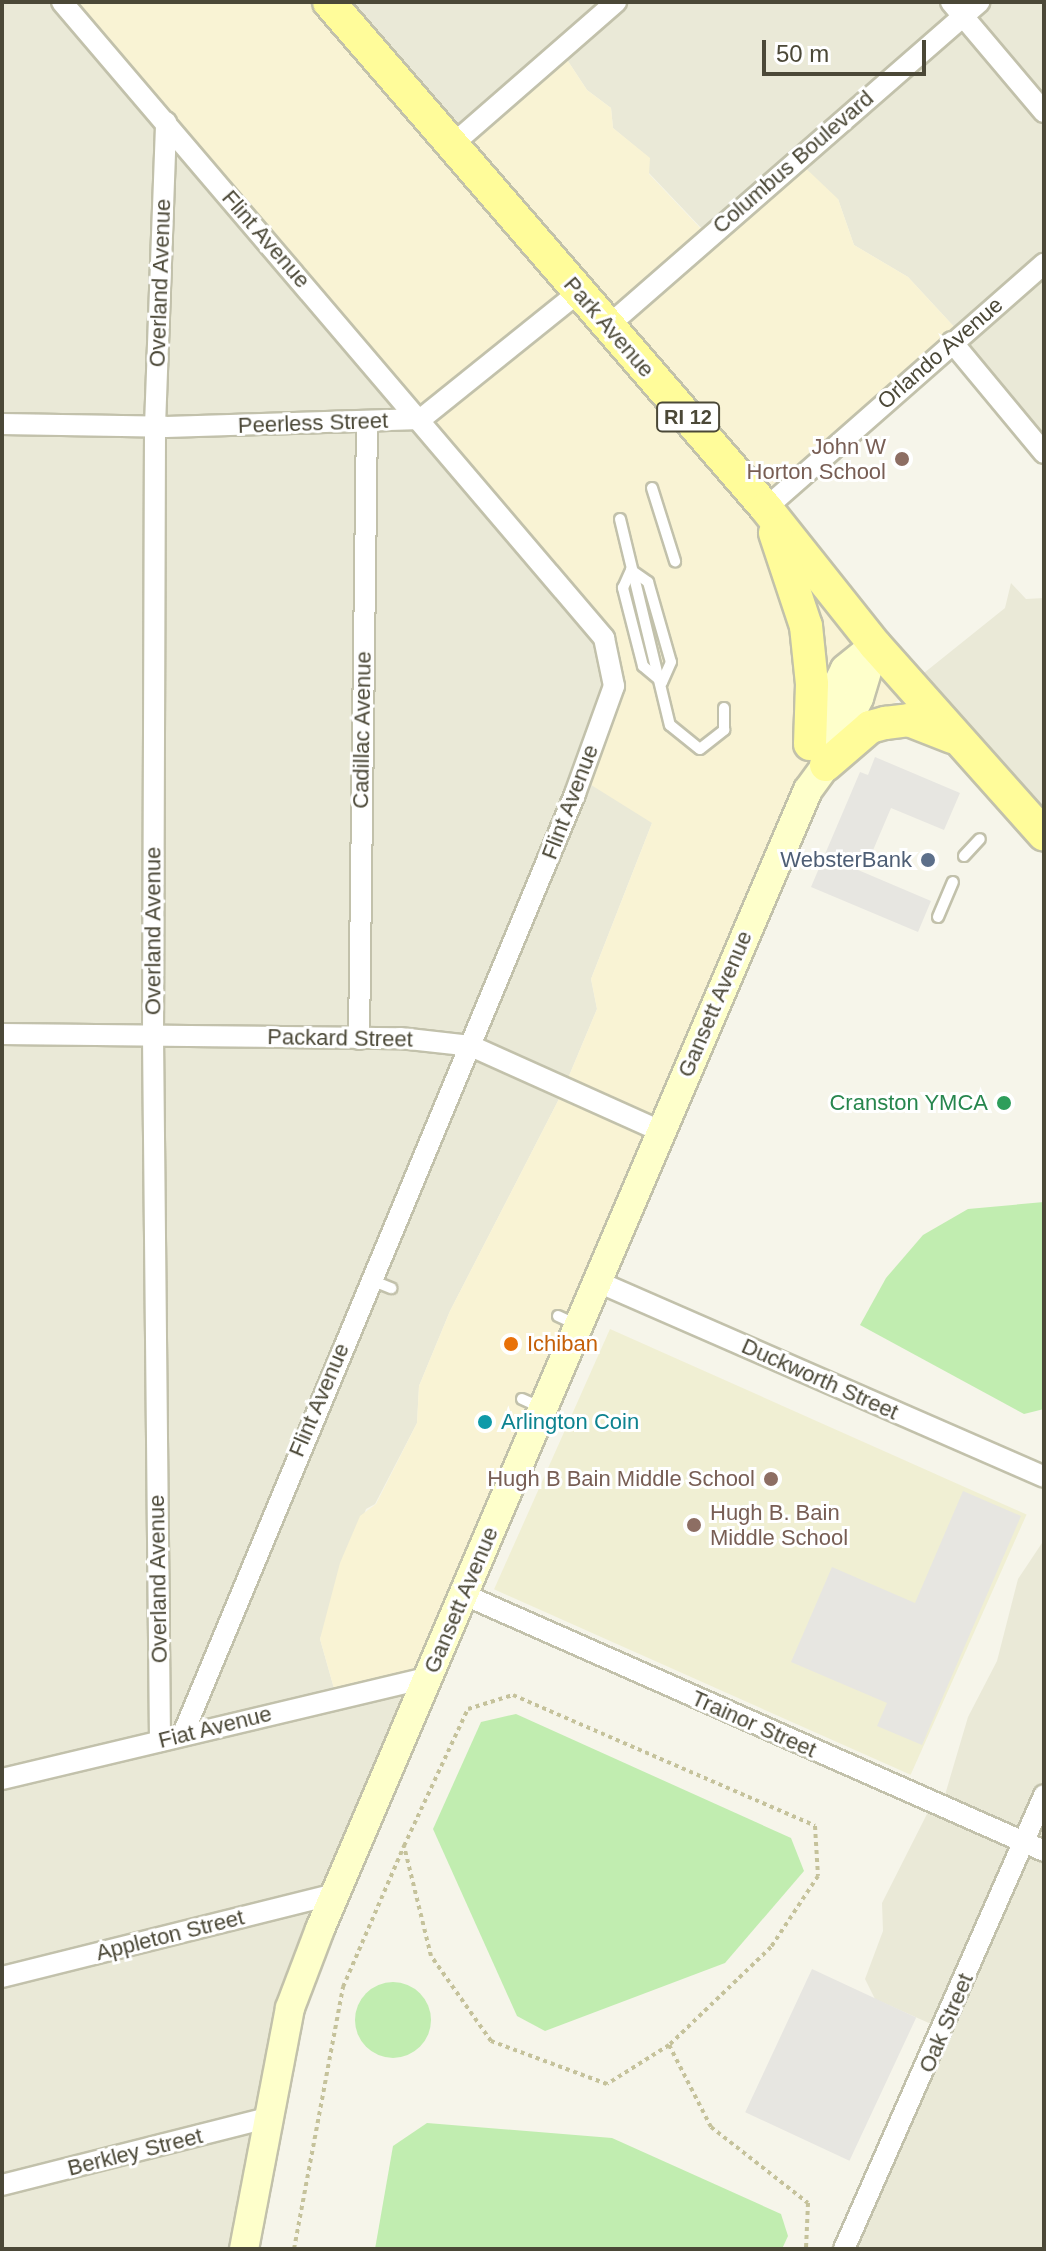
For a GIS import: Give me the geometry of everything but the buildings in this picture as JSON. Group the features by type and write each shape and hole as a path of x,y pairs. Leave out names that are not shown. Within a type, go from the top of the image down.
{"main road":[{"name":"Park Avenue","path":"329,2 766,508 875,645 1044,835"},
{"path":"766,508 806,626 815,766"},
{"name":"Gansett Avenue","path":"244,2249 290,2008 465,1595 532,1403 568,1320 596,1281 815,766 859,698 875,645"},
{"path":"815,766 870,727 885,723 909,720 933,725 963,744"}],"street":[{"name":"Flint Avenue","path":"62,2 421,419 604,638 614,686 471,1046 370,1279 183,1734"},
{"path":"452,145 616,2"},
{"name":"Columbus Boulevard","path":"608,326 957,9 980,2"},
{"path":"957,9 1044,112"},
{"name":"Overland Avenue","path":"160,1740 153,1035 155,426 166,122"},
{"name":"Orlando Avenue","path":"766,508 1044,264"},
{"name":"Peerless Street","path":"2,424 155,426 421,419 579,292"},
{"path":"952,342 1044,453"},
{"name":"Cadillac Avenue","path":"359,1039 367,421"},
{"name":"Packard Street","path":"2,1034 359,1039 471,1046 660,1131"},
{"name":"Duckworth Street","path":"596,1281 1044,1477"},
{"name":"Trainor Street","path":"465,1595 1044,1851"},
{"name":"Fiat Avenue","path":"2,1779 429,1677"},
{"name":"Oak Street","path":"844,2249 1044,1795"},
{"name":"Appleton Street","path":"2,1977 338,1893"},
{"name":"Berkley Street","path":"2,2185 267,2118"}],"lane":[{"path":"652,488 675,561"},
{"path":"620,519 670,725 700,749 724,730 724,708"},
{"path":"964,856 980,839"},
{"path":"938,917 953,882"},
{"path":"370,1279 391,1288"}],"path":[{"path":"294,2249 343,1987 404,1846 468,1709 513,1695 815,1826 818,1876 771,1947 669,2045 607,2084 491,2041 431,1956 404,1846"},
{"path":"669,2045 711,2127 808,2203 806,2249"}],"shaded area":[{"path":"2,2 61,2 604,638 652,823 591,979 597,1009 561,1095 450,1311 419,1386 417,1423 375,1504 366,1509 320,1639 337,1699 416,1682 324,1915 242,2249 2,2249"},
{"path":"61,2 332,2 455,140 562,52 587,90 611,108 613,128 650,158 649,174 703,231 796,159 838,199 854,245 908,277 958,331 763,500 920,684 828,752 429,1675 337,1699 320,1639 340,1563 360,1516 376,1504 417,1423 419,1386 450,1311 561,1095 597,1009 591,979 652,823 580,778 614,686 604,638"},
{"path":"332,2 1044,2 1044,442 956,342 958,331 908,277 854,245 838,199 704,231 649,173 649,158 613,128 611,108 587,90 562,52 455,140"},
{"path":"1011,583 1026,599 1044,598 1044,825 919,677 1005,608"},
{"path":"875,757 960,793 944,830 891,808 868,862 848,854 844,864 931,901 918,932 811,887 860,772 868,775"},
{"path":"610,1329 1027,1514 911,1775 494,1589"},
{"path":"963,1491 1021,1516 922,1745 877,1726 887,1703 791,1662 832,1567 915,1603"},
{"path":"1044,1540 1044,2249 842,2249 940,2028 875,1999 865,1979 883,1931 882,1903 931,1806 942,1805 968,1717 997,1661 1018,1579"},
{"path":"812,1969 916,2018 849,2161 745,2112"}],"green space":[{"path":"1044,1202 1044,1409 1024,1414 860,1325 886,1278 923,1235 968,1209"},
{"path":"516,1714 791,1838 804,1871 725,1963 545,2031 517,2016 433,1829 481,1722"},
{"path":"393,1982 407,1985 420,1993 428,2006 431,2020 428,2034 420,2047 407,2055 393,2058 379,2055 366,2047 358,2034 355,2020 358,2006 366,1993 379,1985"},
{"path":"427,2123 612,2138 781,2214 788,2236 782,2249 375,2249 393,2146"}],"place":[{"name":"John W Horton School","path":"902,459"},
{"name":"WebsterBank","path":"928,860"},
{"name":"Cranston YMCA","path":"1004,1103"},
{"name":"Ichiban","path":"511,1344"},
{"name":"Arlington Coin","path":"485,1422"},
{"name":"Hugh B Bain Middle School","path":"771,1479"},
{"name":"Hugh B. Bain Middle School","path":"694,1525"}]}
